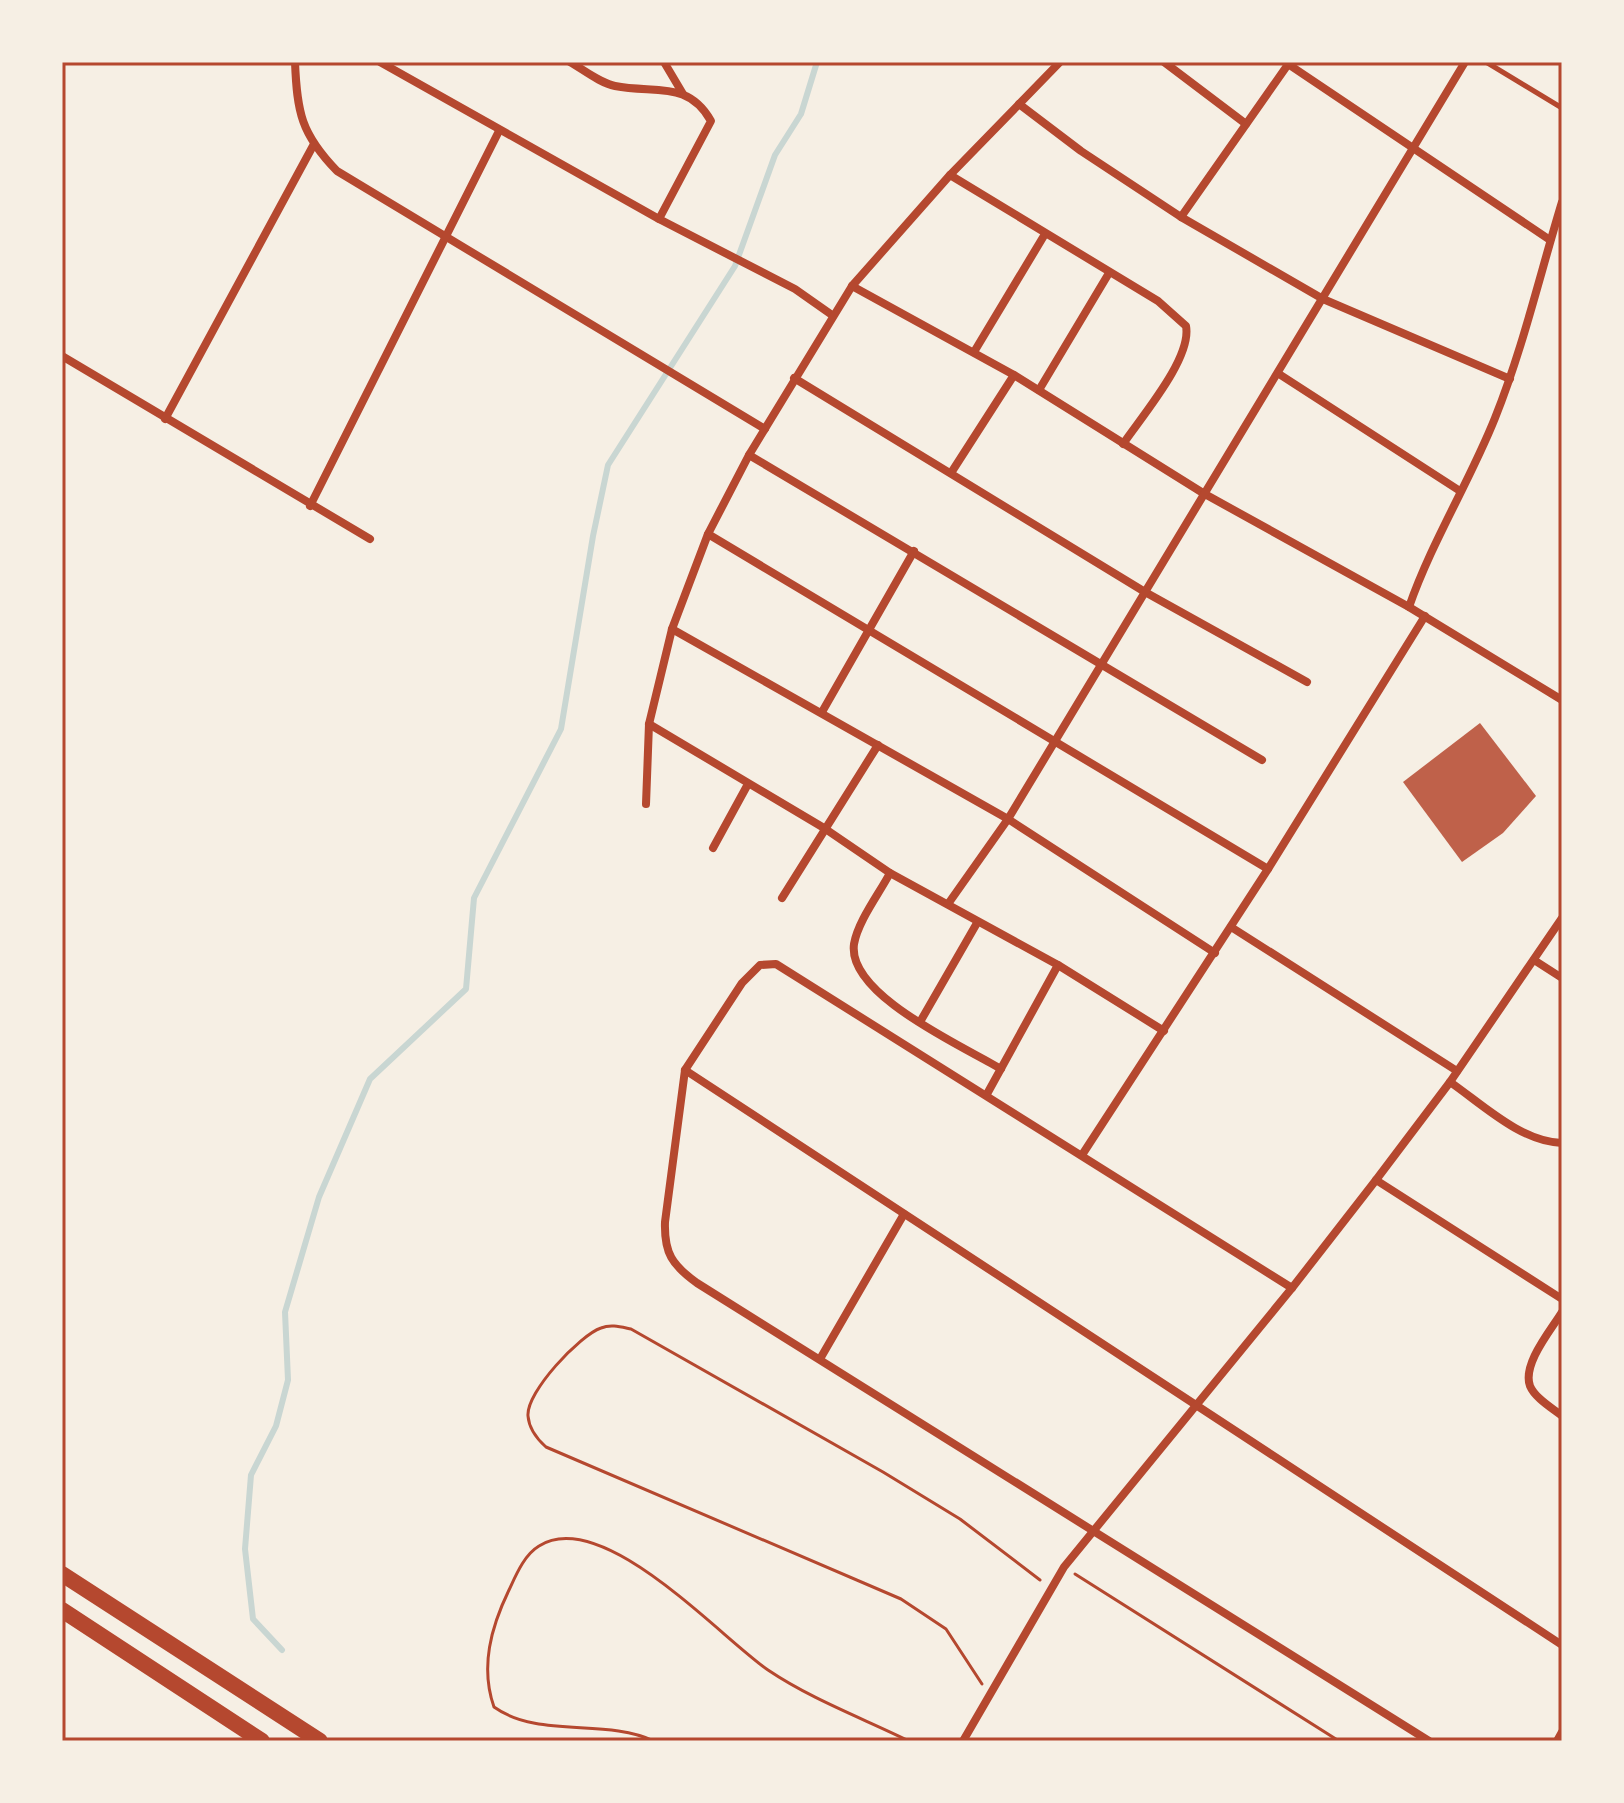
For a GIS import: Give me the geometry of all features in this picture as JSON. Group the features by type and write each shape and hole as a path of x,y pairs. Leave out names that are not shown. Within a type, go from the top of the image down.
{"highway":[{"path":"62,1574 320,1741"},
{"path":"62,1610 262,1741"}],"street":[{"path":"295,62 297,111 314,144 337,171 765,429"},
{"path":"380,62 659,219 795,289 832,315"},
{"path":"570,62 611,85 683,94 701,102 711,121 659,219"},
{"path":"664,62 683,94"},
{"path":"646,804 649,724 672,629 708,534 749,455 852,286 950,175 1060,62"},
{"path":"1164,62 1246,124"},
{"path":"948,904 1008,819 1465,62"},
{"path":"1181,217 1287,63 1550,240"},
{"path":"1019,104 1081,151 1181,217 1323,299 1510,379"},
{"path":"310,506 448,239 499,131"},
{"path":"165,419 314,144"},
{"path":"950,175 1180,317 1188,334 1180,360 1123,444"},
{"path":"1409,607 1422,570 1510,379 1550,240 1559,225 1562,202"},
{"path":"974,352 1045,234"},
{"path":"1039,390 1109,273"},
{"path":"852,286 1014,375 1203,493 1425,616 1562,700"},
{"path":"62,356 370,539"},
{"path":"1279,374 1460,491"},
{"path":"951,473 1014,375"},
{"path":"794,378 1145,592 1307,682"},
{"path":"749,455 1262,760"},
{"path":"708,534 1268,869"},
{"path":"822,712 914,551"},
{"path":"1082,1155 1215,953 1425,616"},
{"path":"672,629 1008,819 1215,953"},
{"path":"649,724 824,828 890,873 1058,965 1164,1031"},
{"path":"782,898 878,745"},
{"path":"713,848 748,784"},
{"path":"890,873 855,940 853,957 858,972 880,995 1001,1069"},
{"path":"963,1741 1050,1587 1092,1528 1292,1288 1376,1180 1450,1082 1562,918"},
{"path":"920,1022 977,923"},
{"path":"1231,927 1457,1071"},
{"path":"1534,960 1562,978"},
{"path":"1292,1288 787,968 768,962 742,983 685,1070 665,1222 667,1254 673,1264 697,1283 1429,1741"},
{"path":"987,1094 1058,965"},
{"path":"685,1070 1562,1645"},
{"path":"1450,1082 1523,1132 1548,1142 1562,1143"},
{"path":"1376,1180 1562,1299"},
{"path":"820,1359 904,1214"},
{"path":"1562,1312 1532,1363 1529,1375 1536,1395 1562,1416"},
{"path":"1557,1741 1562,1732"}],"lane":[{"path":"1486,62 1562,108"}],"path":[{"path":"988,1694 956,1641 901,1599 546,1447 536,1439 528,1416 537,1391 590,1333 615,1326 631,1329 947,1511 1050,1587"},
{"path":"654,1741 631,1734 523,1720 494,1707 487,1655 499,1611 519,1569 541,1544 563,1538 600,1546 657,1578 765,1668 790,1684 909,1741"},
{"path":"1064,1567 1339,1741"}],"building":[{"path":"1480,723 1536,796 1503,833 1462,862 1403,782"}],"waterway":[{"path":"282,1650 253,1619 245,1549 251,1475 276,1426 288,1380 285,1312 319,1197 370,1079 466,989 474,898 561,729 608,465 735,266 775,155 801,114 817,62"}]}
